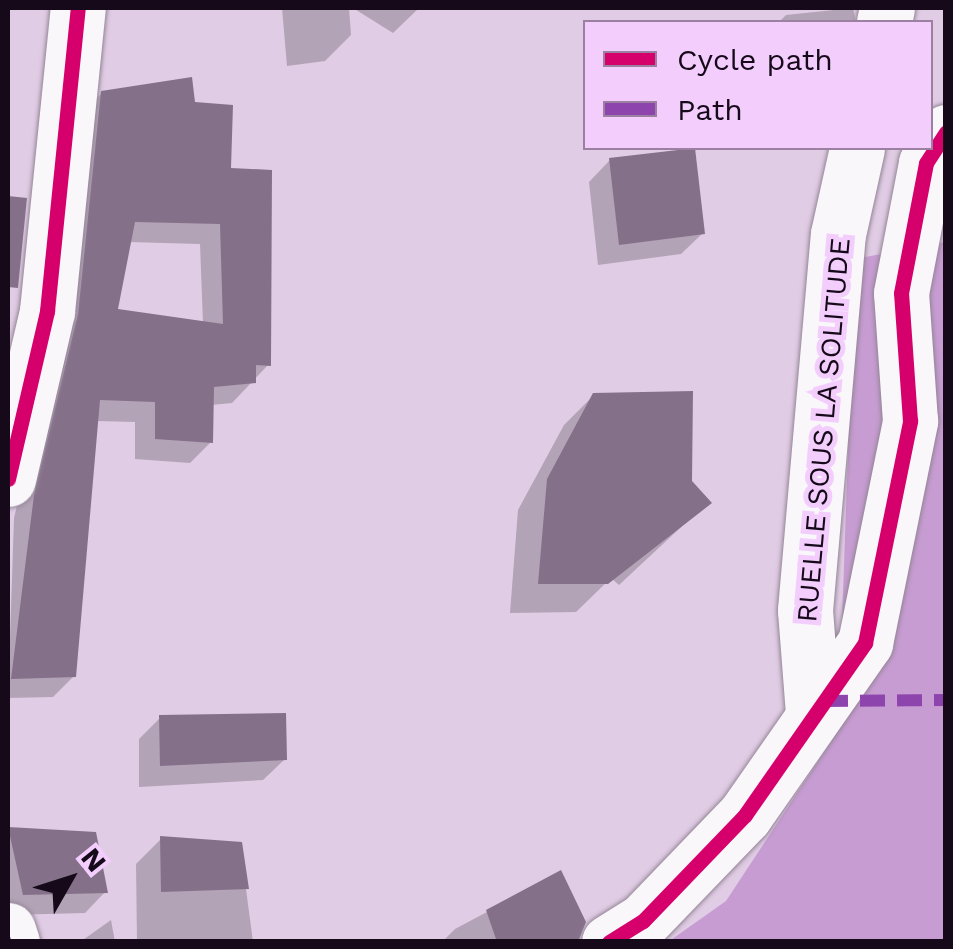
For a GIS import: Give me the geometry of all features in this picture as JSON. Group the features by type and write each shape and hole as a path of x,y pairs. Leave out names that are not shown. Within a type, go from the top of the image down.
{"street":[{"path":"8,479 48,310 78,8"},
{"path":"609,942 643,921 745,816 865,643 910,421 901,292 926,163 946,132"},
{"name":"RUELLE SOUS LA SOLITUDE","path":"814,714 805,610 838,234 857,150"},
{"path":"8,930 12,942"}],"shaded area":[{"path":"945,242 945,941 668,942 726,901 838,731 855,259"}],"building":[{"path":"192,77 195,102 233,105 231,168 272,170 271,366 256,365 256,383 214,387 213,443 155,439 155,402 100,400 76,677 11,679 34,495 78,314 101,91","holes":["135,222 220,224 223,324 118,309"]},
{"path":"695,150 705,234 619,245 609,158"},
{"path":"8,196 27,198 18,288 8,287"},
{"path":"693,391 692,481 712,503 608,584 538,584 547,479 593,393"},
{"path":"286,713 287,760 160,766 159,715"},
{"path":"8,827 96,832 108,893 23,895"},
{"path":"160,836 242,842 249,889 161,892"},
{"path":"561,870 586,922 578,942 497,942 486,910"}],"marked path":[{"path":"823,701 946,700"}],"cycle path":[{"path":"8,479 47,311 78,8"},
{"path":"609,942 643,921 745,815 865,643 910,421 901,293 926,163 946,132"}]}
